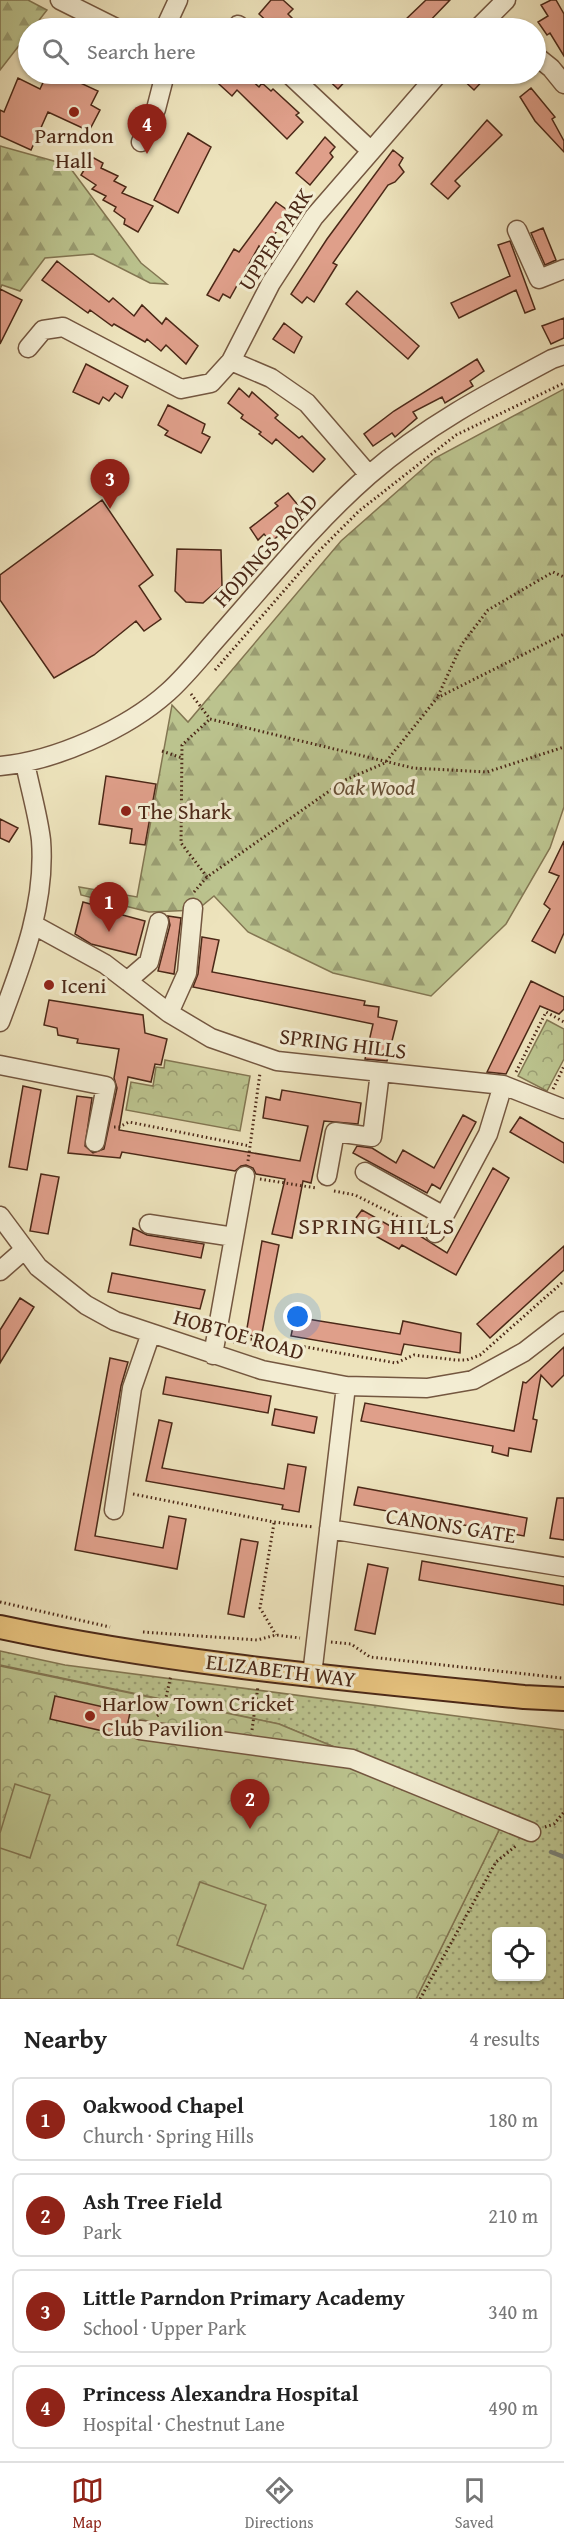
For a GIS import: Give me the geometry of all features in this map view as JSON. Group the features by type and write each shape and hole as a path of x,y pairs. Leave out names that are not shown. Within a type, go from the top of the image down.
{"main road":[{"name":"ELIZABETH WAY","path":"0,1627 71,1642 312,1675 564,1699"}],"street":[{"path":"60,0 96,18"},
{"path":"170,18 178,0"},
{"path":"488,18 506,0"},
{"path":"546,65 564,84"},
{"path":"141,142 156,109 162,84"},
{"path":"301,84 370,150"},
{"name":"UPPER PARK","path":"28,348 43,330 63,327 181,389 211,383 231,361 271,283 314,217 429,84"},
{"path":"517,230 539,279 564,269"},
{"name":"HODINGS ROAD","path":"0,766 24,764 112,730 168,692 299,546 369,475 425,432 482,396 564,355"},
{"path":"231,361 272,378 307,402 369,475"},
{"path":"2,1014 34,925 40,891 40,839 24,764"},
{"path":"169,1013 187,973 193,908"},
{"path":"128,981 149,962 159,922"},
{"name":"SPRING HILLS","path":"34,925 105,964 169,1013 211,1038 277,1061 506,1086 564,1109"},
{"path":"0,1065 106,1086 97,1133"},
{"path":"327,1186 335,1132 372,1137 380,1072"},
{"path":"435,1233 488,1134 506,1086"},
{"path":"365,1172 444,1216"},
{"path":"213,1352 245,1176"},
{"name":"HOBTOE ROAD","path":"0,1216 38,1267 86,1305 115,1321 262,1370 346,1386 427,1388 473,1380 524,1352 564,1321"},
{"path":"149,1224 234,1237"},
{"path":"0,1271 24,1250"},
{"path":"114,1510 132,1388 151,1333"},
{"path":"312,1675 346,1386"},
{"name":"CANONS GATE","path":"329,1529 564,1567"},
{"path":"140,1731 352,1759 531,1832"}],"path":[{"path":"207,678 316,554 359,511 456,435 564,383"},
{"path":"193,908 190,896 207,877 345,780 385,763 437,698 462,644 488,610 553,572 564,577"},
{"path":"437,698 564,634"},
{"path":"201,657 215,670"},
{"path":"191,694 210,719 413,768 487,772 526,757 564,747"},
{"path":"207,877 181,843 182,745 210,719"},
{"path":"162,752 182,758"},
{"path":"506,1086 546,1012 564,1022"},
{"path":"263,1056 245,1176 327,1186 355,1195 435,1233"},
{"path":"547,1101 564,1066"},
{"path":"97,1133 119,1128 129,1122 250,1146"},
{"path":"213,1352 245,1338 396,1364 414,1355 467,1360 480,1355 490,1347 564,1281"},
{"path":"117,1491 274,1522 329,1529"},
{"path":"274,1522 260,1608 276,1635"},
{"path":"0,1602 119,1629"},
{"path":"142,1632 256,1640 276,1635 351,1644 370,1657 564,1678"},
{"path":"164,1705 172,1667"},
{"path":"249,1745 259,1681"},
{"path":"420,1999 495,1862 531,1832 554,1824 564,1812"}],"green space":[{"path":"0,0 28,0 47,10 41,18 18,18 18,47 0,70"},
{"path":"0,146 68,165 141,263 167,284 150,283 93,254 45,258 20,291 2,285 0,289"},
{"name":"Oak Wood","path":"564,389 564,807 550,848 506,924 431,996 333,973 248,932 214,896 197,910 149,912 81,895 79,887 137,897 172,705 188,722 341,541 435,458"},
{"path":"547,1020 564,1029 564,1059 547,1091 518,1076"},
{"path":"165,1060 250,1076 240,1131 126,1110 131,1082 153,1086 156,1067 164,1068"},
{"path":"0,1651 65,1665 564,1730 564,1999 416,1999 505,1818 279,1724 0,1665"},
{"path":"0,1666 279,1724 505,1818 416,1999 0,1999"},
{"path":"15,1784 50,1795 30,1858 0,1848 0,1833"},
{"path":"200,1882 266,1905 243,1969 177,1945"}],"building":[{"path":"271,0 283,0 293,9 288,14 292,18 263,18 259,14"},
{"path":"426,0 450,0 433,18 407,18"},
{"path":"556,0 564,14 564,56 550,33 546,34 545,18 548,16 541,5"},
{"name":"Parndon Hall","path":"18,78 18,84 30,84 40,89 42,84 83,84 98,91 91,105 100,110 89,131 48,112 31,150 0,136 0,110 4,112"},
{"path":"219,84 256,84 259,87 263,84 271,91 273,89 299,113 296,115 303,122 287,139 237,90 232,96"},
{"path":"333,84 343,84 338,89"},
{"path":"468,84 480,84 474,90"},
{"path":"531,88 555,117 552,119 564,141 564,152 535,121 520,97"},
{"path":"487,120 502,135 455,181 460,186 448,199 431,184"},
{"path":"188,133 211,147 178,213 154,200"},
{"path":"325,137 335,147 330,153 333,157 310,185 296,173"},
{"path":"393,150 403,158 399,165 404,172 395,182 388,185 333,263 337,265 314,302 307,297 302,303 291,294 327,239"},
{"path":"92,157 103,163 101,168 118,176 114,181 126,187 122,193 153,206 138,232 124,224 125,219 114,211 116,207 103,200 106,196 92,189 96,185 81,175"},
{"path":"276,202 290,212 264,250 259,246 230,298 223,294 219,301 207,295 234,249 239,252"},
{"path":"543,228 556,260 545,265 531,233"},
{"path":"510,241 535,309 525,313 516,290 459,318 451,303 510,276 498,245"},
{"path":"57,261 109,302 113,298 134,316 142,305 162,324 166,318 198,346 186,364 166,345 161,351 147,339 145,342 114,324 112,326 90,310 88,313 42,280"},
{"path":"0,289 22,300 0,344"},
{"path":"357,291 419,346 408,359 346,304"},
{"path":"564,318 564,338 551,344 542,326"},
{"path":"284,323 302,337 294,353 273,339"},
{"path":"477,359 484,371 470,381 473,386 445,403 442,397 413,412 417,418 395,437 392,433 373,446 364,434 394,411"},
{"path":"86,364 128,386 122,398 115,393 109,401 103,397 99,404 73,392"},
{"path":"239,388 249,397 252,392 278,415 275,418 299,438 302,436 325,459 313,472 276,439 272,444 259,434 261,432 241,418 243,415 228,403"},
{"path":"168,405 205,424 202,433 210,437 201,453 165,435 168,431 158,425"},
{"path":"288,493 302,510 281,527 284,531 271,542 264,534 258,540 250,528 278,506 275,503"},
{"path":"102,500 153,575 139,586 161,619 144,631 136,621 94,655 54,678 0,600 0,575"},
{"path":"177,549 221,550 222,586 203,603 186,602 175,591"},
{"name":"The Shark","path":"106,776 156,784 145,845 130,843 132,829 99,824"},
{"path":"0,819 18,828 9,842 0,838"},
{"path":"564,841 564,933 555,953 532,941 550,909 544,904 559,876 549,872"},
{"path":"83,902 145,921 136,955 91,944 75,934"},
{"path":"168,916 181,918 174,974 158,971 170,925"},
{"path":"202,937 219,940 212,972 365,1001 364,1005 379,1007 378,1017 397,1021 387,1061 365,1059 373,1024 193,987 198,974"},
{"path":"531,981 564,997 564,1009 559,1014 540,1006 506,1074 487,1072"},
{"path":"49,1000 143,1015 145,1033 167,1039 161,1065 155,1064 151,1082 128,1077 119,1130 300,1161 308,1126 263,1118 266,1097 280,1100 282,1090 361,1103 358,1124 324,1121 311,1183 303,1181 292,1238 272,1234 285,1179 256,1174 253,1168 246,1165 235,1171 122,1152 120,1158 68,1153 77,1096 92,1098 85,1146 93,1153 104,1149 117,1088 114,1078 119,1049 77,1043 78,1039 58,1035 57,1028 44,1025"},
{"path":"23,1086 41,1090 27,1170 9,1167"},
{"path":"463,1115 476,1122 440,1189 432,1184 427,1193 353,1153 357,1146 372,1148 396,1163 403,1150 434,1168"},
{"path":"520,1117 564,1143 564,1163 510,1132"},
{"path":"493,1168 509,1178 456,1275 402,1245 399,1249 352,1223 362,1210 406,1235 409,1229 447,1253"},
{"path":"41,1174 59,1177 48,1234 30,1231"},
{"path":"133,1228 147,1235 204,1244 201,1258 130,1245"},
{"path":"262,1241 279,1245 261,1338 246,1334"},
{"path":"564,1246 564,1270 490,1338 477,1324"},
{"path":"112,1273 205,1290 200,1309 108,1292"},
{"path":"20,1298 34,1307 0,1363 0,1330"},
{"path":"295,1317 400,1334 403,1321 461,1333 460,1353 404,1344 401,1355 291,1336"},
{"path":"564,1347 564,1375 552,1387 541,1375 533,1419 537,1420 531,1452 509,1448 508,1456 492,1452 493,1446 361,1421 365,1403 514,1431 523,1382 526,1383"},
{"path":"110,1358 128,1362 121,1386 95,1536 163,1548 169,1516 186,1519 177,1569 75,1550"},
{"path":"166,1377 271,1396 268,1413 163,1394"},
{"path":"275,1409 317,1417 314,1433 272,1425"},
{"path":"159,1420 172,1423 162,1468 284,1489 288,1464 306,1467 299,1512 282,1509 283,1505 146,1481"},
{"path":"358,1487 527,1518 524,1536 354,1505"},
{"path":"557,1498 564,1498 564,1540 550,1538"},
{"path":"241,1539 258,1542 244,1617 228,1614"},
{"path":"422,1561 564,1586 564,1605 419,1580"},
{"path":"368,1564 388,1568 375,1634 355,1630"},
{"name":"Harlow Town Cricket Club Pavilion","path":"55,1696 130,1713 125,1736 50,1719"}],"waterway":[{"path":"551,1852 564,1857"}],"place":[{"name":"Parndon Hall","path":"74,112"},
{"name":"Princess Alexandra Hospital","path":"147,154"},
{"name":"Little Parndon Primary Academy","path":"110,509"},
{"name":"The Shark","path":"126,811"},
{"name":"Oakwood Chapel","path":"109,932"},
{"name":"Iceni","path":"49,985"},
{"name":"Harlow Town Cricket Club Pavilion","path":"90,1716"},
{"name":"Ash Tree Field","path":"250,1829"}],"district":[{"name":"SPRING HILLS","path":"377,1225"}]}
